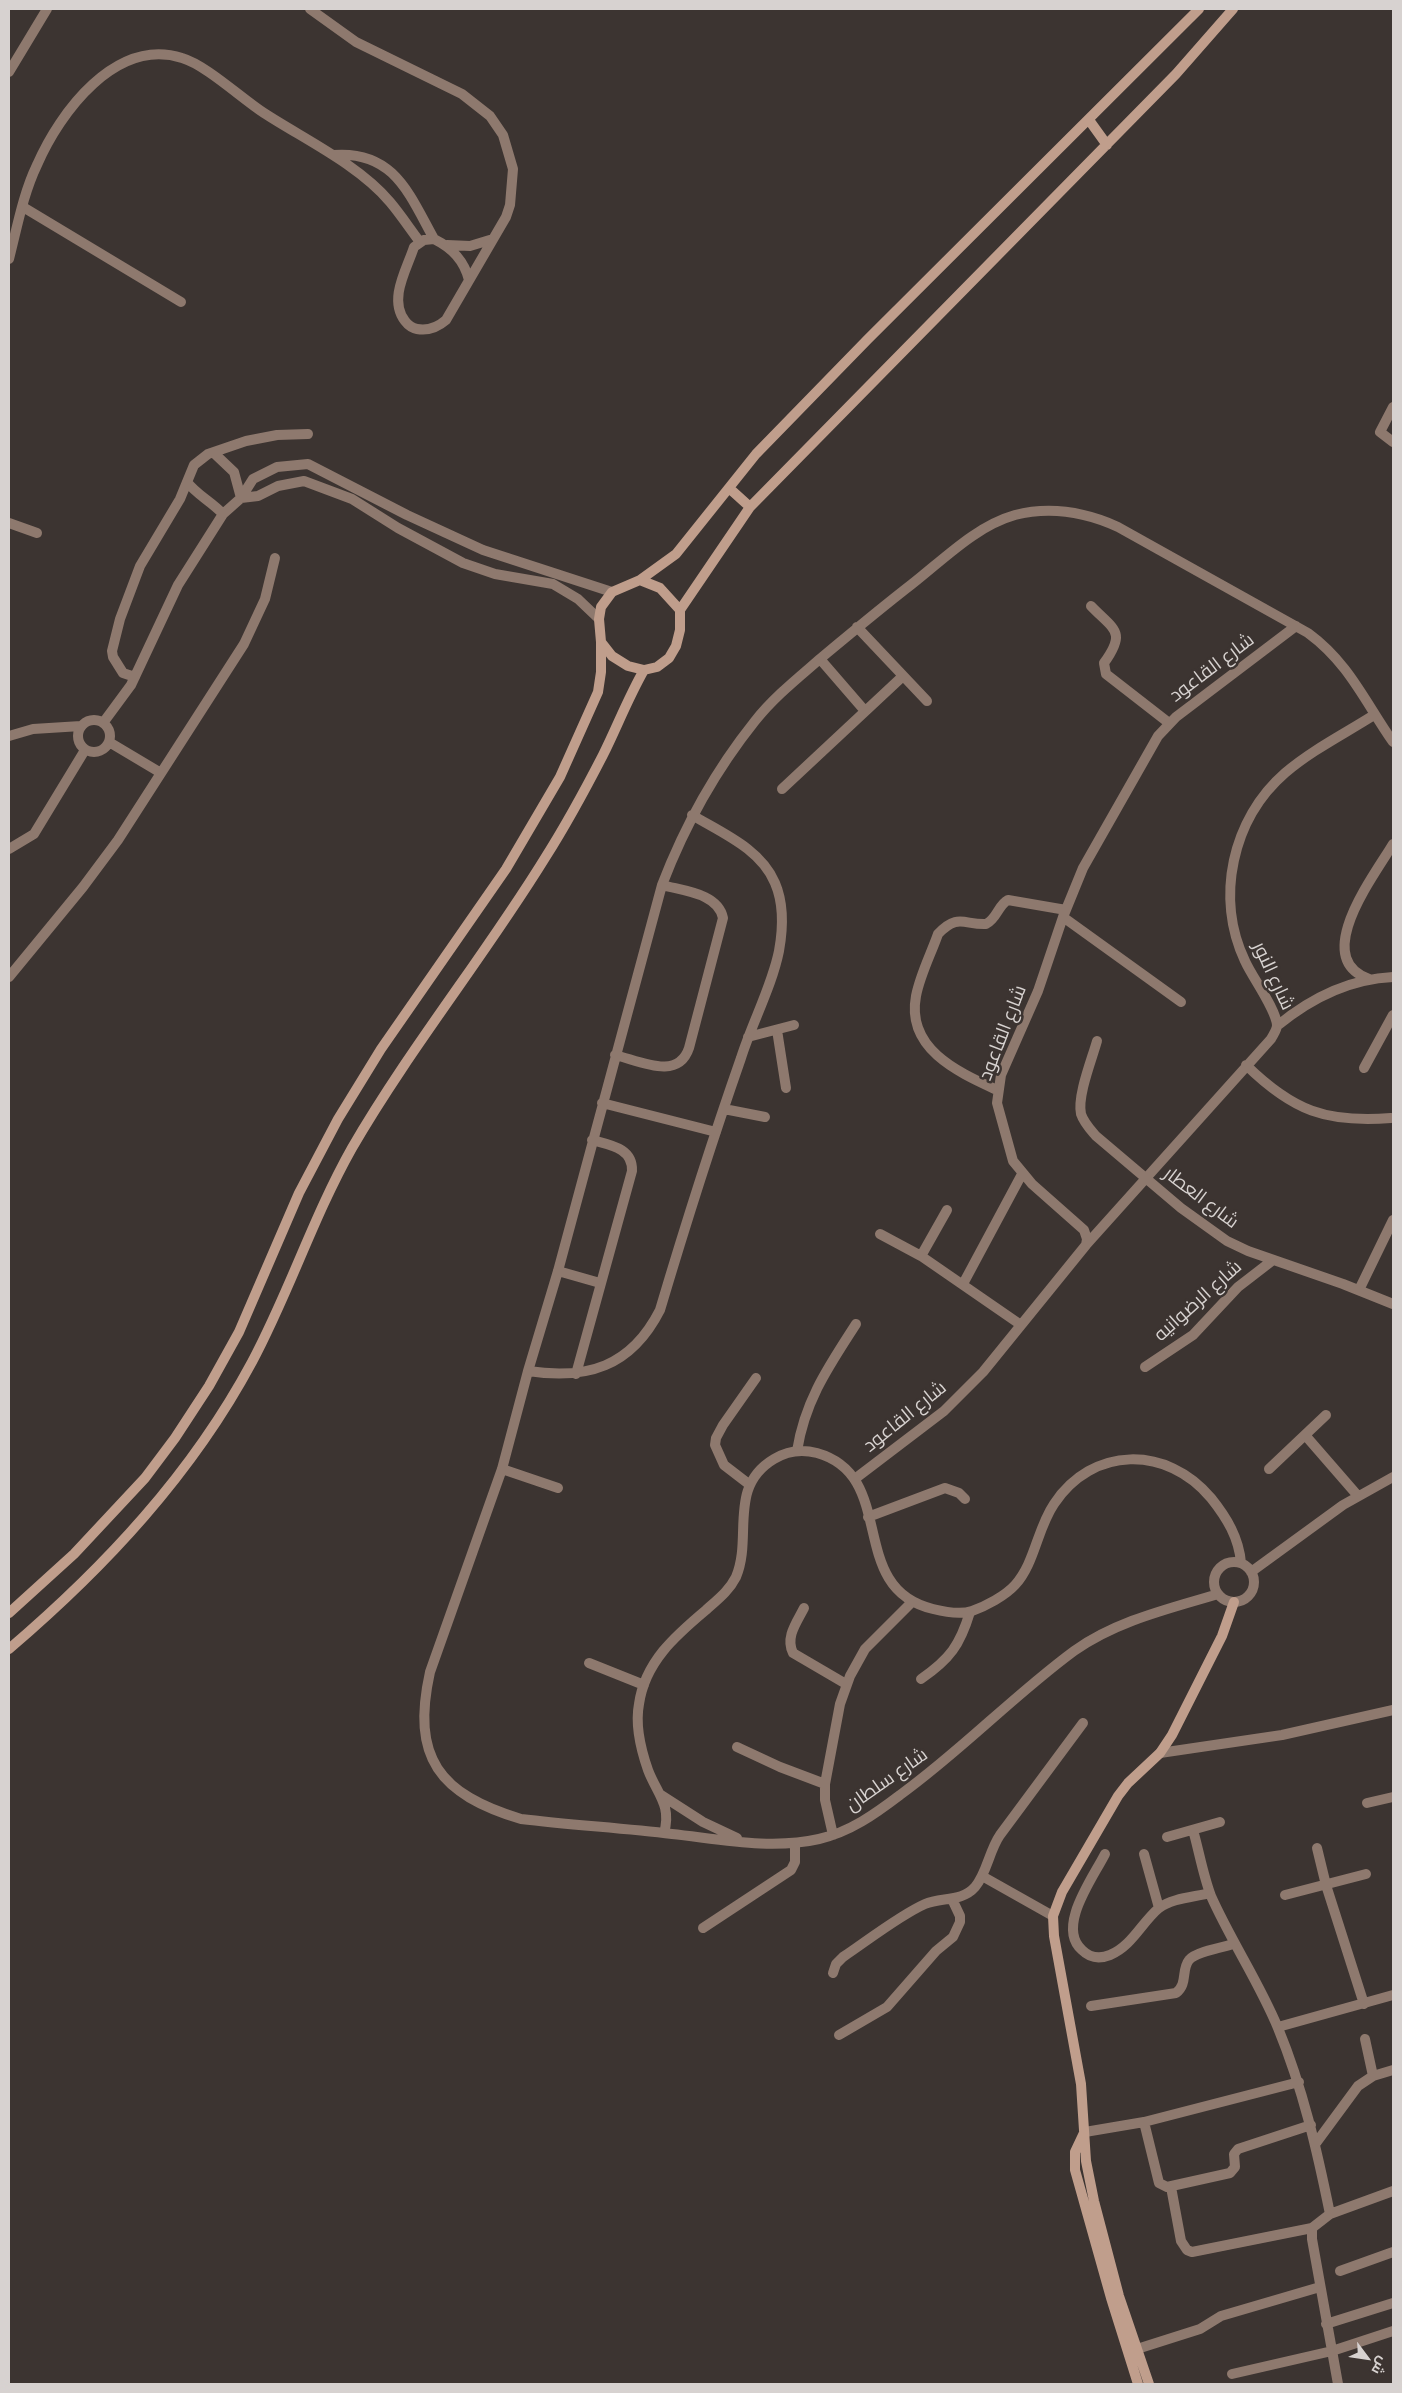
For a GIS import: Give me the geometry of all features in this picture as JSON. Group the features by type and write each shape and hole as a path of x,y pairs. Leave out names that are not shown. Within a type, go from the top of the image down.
{"street":[{"path":"9,72 47,9"},
{"path":"310,9 356,42 462,94 481,108 498,125 510,152 514,181 506,217 450,315 442,324 424,330 412,328 400,313 398,294 414,247 420,242 434,239"},
{"path":"9,1613 74,1554 145,1478 175,1438 209,1386 239,1332 299,1193 338,1119 380,1049 506,870 560,777 596,698 601,672 599,619 602,607 612,592 640,580 676,554 756,454 854,352 1199,9"},
{"path":"601,642 619,662 644,670 663,664 673,652 680,630 680,610 750,507 1107,145 1186,63 1233,9"},
{"path":"9,259 29,184 44,149 76,102 113,68 130,59 149,54 172,55 194,62 264,113 333,154 390,201 420,242"},
{"path":"1089,120 1107,145"},
{"path":"333,154 363,156 388,168 409,191 434,239 446,245 460,260 469,280"},
{"path":"23,207 181,302"},
{"path":"446,245 470,246 493,239"},
{"path":"1393,410 1380,432 1393,442"},
{"path":"135,677 123,672 115,663 112,651 115,637 125,602 140,566 175,508 194,465 203,457 261,438 308,434"},
{"path":"214,453 234,472 241,498"},
{"path":"304,481 308,464"},
{"path":"103,723 124,696 135,677 178,585 223,514 241,498 253,479 277,467 308,464 407,515 483,550 612,592"},
{"path":"241,498 258,496 278,486 304,481 352,499 398,528 471,566 496,574 553,584 578,599 599,619"},
{"path":"187,482 197,493 210,500 223,514"},
{"path":"729,488 750,507"},
{"path":"558,1488 502,1469 528,1371 558,1271 662,885 692,815 713,780 756,720 787,686 857,627 986,528 1014,516 1060,510 1090,516 1111,524 1296,626 1320,642 1340,661 1357,684 1374,716 1393,742"},
{"path":"398,528 407,515"},
{"path":"9,523 37,534"},
{"path":"10,972 101,863 161,773 253,629 266,599 275,558"},
{"path":"640,580 660,588 680,610"},
{"path":"1091,606 1116,632 1118,638 1113,650 1104,663 1106,674 1169,723"},
{"name":"شارع القاعود","path":"856,1478 944,1411 983,1372 1086,1245 1087,1239 1084,1230 1022,1174 1013,1161 1000,1116 997,1090 1001,1075 1038,991 1064,914 1083,868 1103,828 1158,736 1169,723 1296,626"},
{"path":"857,627 927,701"},
{"path":"820,659 865,711"},
{"path":"9,1649 74,1590 126,1537 170,1487 220,1418 268,1330 322,1208 350,1152 387,1092 547,855 583,793 644,670"},
{"path":"782,789 903,676"},
{"name":"شارع النور","path":"1086,1245 1271,1039 1277,1026 1274,1014 1244,960 1236,939 1230,894 1236,850 1255,808 1284,774 1321,747 1374,716"},
{"path":"9,736 33,729 81,726 91,720 103,723 109,730 109,742 101,751 90,752 85,750 77,739 81,726"},
{"path":"109,742 161,773"},
{"path":"9,849 34,834 85,750"},
{"path":"528,1371 560,1375 576,1374 606,1366 633,1349 652,1324 660,1310 716,1132 778,952 781,936 779,894 769,872 754,854 692,815"},
{"path":"1369,979 1358,975 1350,967 1344,956 1344,944 1354,912 1393,844"},
{"path":"615,1054 668,1068 682,1061 689,1048 723,918 722,911 712,900 662,885"},
{"path":"997,1090 956,1070 931,1051 922,1038 917,1024 916,996 938,934 945,926 956,921 967,920 986,924 995,917 1003,902 1008,900 1064,914 1181,1002"},
{"path":"1277,1026 1319,996 1369,979 1393,977"},
{"path":"1364,1068 1393,1016"},
{"path":"748,1037 794,1025"},
{"path":"777,1030 786,1088"},
{"name":"شارع العطار","path":"1097,1041 1081,1098 1081,1112 1085,1124 1096,1136 1206,1227 1227,1240 1273,1260 1393,1304"},
{"path":"1246,1065 1269,1088 1296,1105 1312,1111 1327,1116 1359,1121 1391,1118"},
{"path":"602,1104 716,1132"},
{"path":"724,1109 765,1117"},
{"path":"576,1374 633,1164 628,1153 622,1149 592,1140"},
{"path":"963,1284 1022,1174"},
{"path":"921,1256 947,1210"},
{"path":"1359,1290 1393,1220"},
{"path":"880,1234 921,1256 1021,1325"},
{"name":"شارع الرضوانيه","path":"1145,1367 1193,1335 1238,1287 1273,1260"},
{"path":"558,1271 600,1283"},
{"path":"797,1451 801,1427 814,1392 856,1324"},
{"path":"750,1485 724,1465 715,1445 716,1438 723,1425 756,1378"},
{"path":"1269,1469 1326,1415"},
{"path":"1305,1435 1358,1496"},
{"path":"664,1833 667,1813 644,1758 639,1733 638,1706 644,1684 651,1668 667,1645 722,1596 736,1577 741,1554 744,1508 750,1485 756,1475 769,1462 785,1454 797,1451 810,1451 835,1461 856,1478 862,1492 880,1561 886,1575 899,1592 912,1602 946,1612 970,1612 1000,1596 1016,1584 1027,1566 1042,1524 1066,1488 1101,1465 1116,1461 1143,1459 1158,1462 1178,1472 1197,1485 1225,1515 1240,1548 1241,1563 1251,1572 1254,1586 1251,1592 1241,1601 1228,1601 1218,1594 1214,1588 1216,1573 1226,1564 1241,1563"},
{"name":"شارع سلطان","path":"502,1469 429,1679 424,1714 427,1743 431,1758 439,1772 457,1790 494,1811 520,1819 750,1843 795,1844 833,1834 860,1824 919,1782 1054,1667 1092,1639 1143,1616 1218,1594"},
{"path":"1251,1572 1326,1516 1393,1477"},
{"path":"868,1517 945,1488 959,1493 965,1499"},
{"path":"833,1834 825,1800 825,1784 840,1704 846,1684 865,1649 912,1602"},
{"path":"1138,2384 1115,2297 1075,2170 1075,2152 1085,2132 1081,2084 1054,1936 1053,1916 1062,1892 1118,1796 1128,1783 1160,1753 1175,1731 1218,1644 1234,1602"},
{"path":"804,1608 789,1642 793,1653 846,1684"},
{"path":"921,1679 950,1656 961,1640 970,1612"},
{"path":"589,1663 644,1684"},
{"path":"1160,1753 1282,1735 1393,1710"},
{"path":"833,1973 836,1964 843,1956 923,1905 952,1899 966,1894 974,1888 982,1876 990,1852 1000,1835 1083,1723"},
{"path":"737,1747 780,1767 825,1784"},
{"path":"660,1794 703,1822 750,1843"},
{"path":"1367,1803 1393,1798"},
{"path":"1167,1837 1220,1822"},
{"path":"1193,1830 1210,1893 1234,1944 1252,1973 1278,2027 1299,2082 1316,2143 1330,2214"},
{"path":"703,1928 790,1870 795,1862 795,1844"},
{"path":"1316,1848 1364,2004"},
{"path":"1105,1854 1074,1914 1073,1931 1077,1946 1088,1955 1098,1958 1108,1956 1127,1944 1159,1908 1170,1903 1210,1893"},
{"path":"1144,1854 1159,1908"},
{"path":"1285,1895 1366,1874"},
{"path":"982,1876 1053,1916"},
{"path":"839,2035 887,2007 936,1951 953,1937 960,1922 960,1916 952,1899"},
{"path":"1091,2006 1176,1993 1182,1988 1186,1965 1192,1957 1234,1944"},
{"path":"1278,2027 1393,1995"},
{"path":"1364,2040 1373,2076"},
{"path":"1316,2143 1352,2093 1373,2076 1393,2070"},
{"path":"1085,2132 1144,2122 1299,2082"},
{"path":"1144,2122 1159,2183 1167,2187 1230,2173 1236,2167 1234,2154 1238,2149 1311,2125"},
{"path":"1171,2187 1183,2246 1192,2252 1312,2228 1330,2214 1393,2191"},
{"path":"1312,2228 1312,2239 1326,2324 1338,2384"},
{"path":"1340,2271 1393,2252"},
{"path":"1137,2349 1200,2329 1221,2316 1320,2287"},
{"path":"1115,2297 1137,2349 1149,2384"},
{"path":"1326,2324 1393,2303"},
{"path":"1232,2374 1332,2351 1393,2331"}]}
